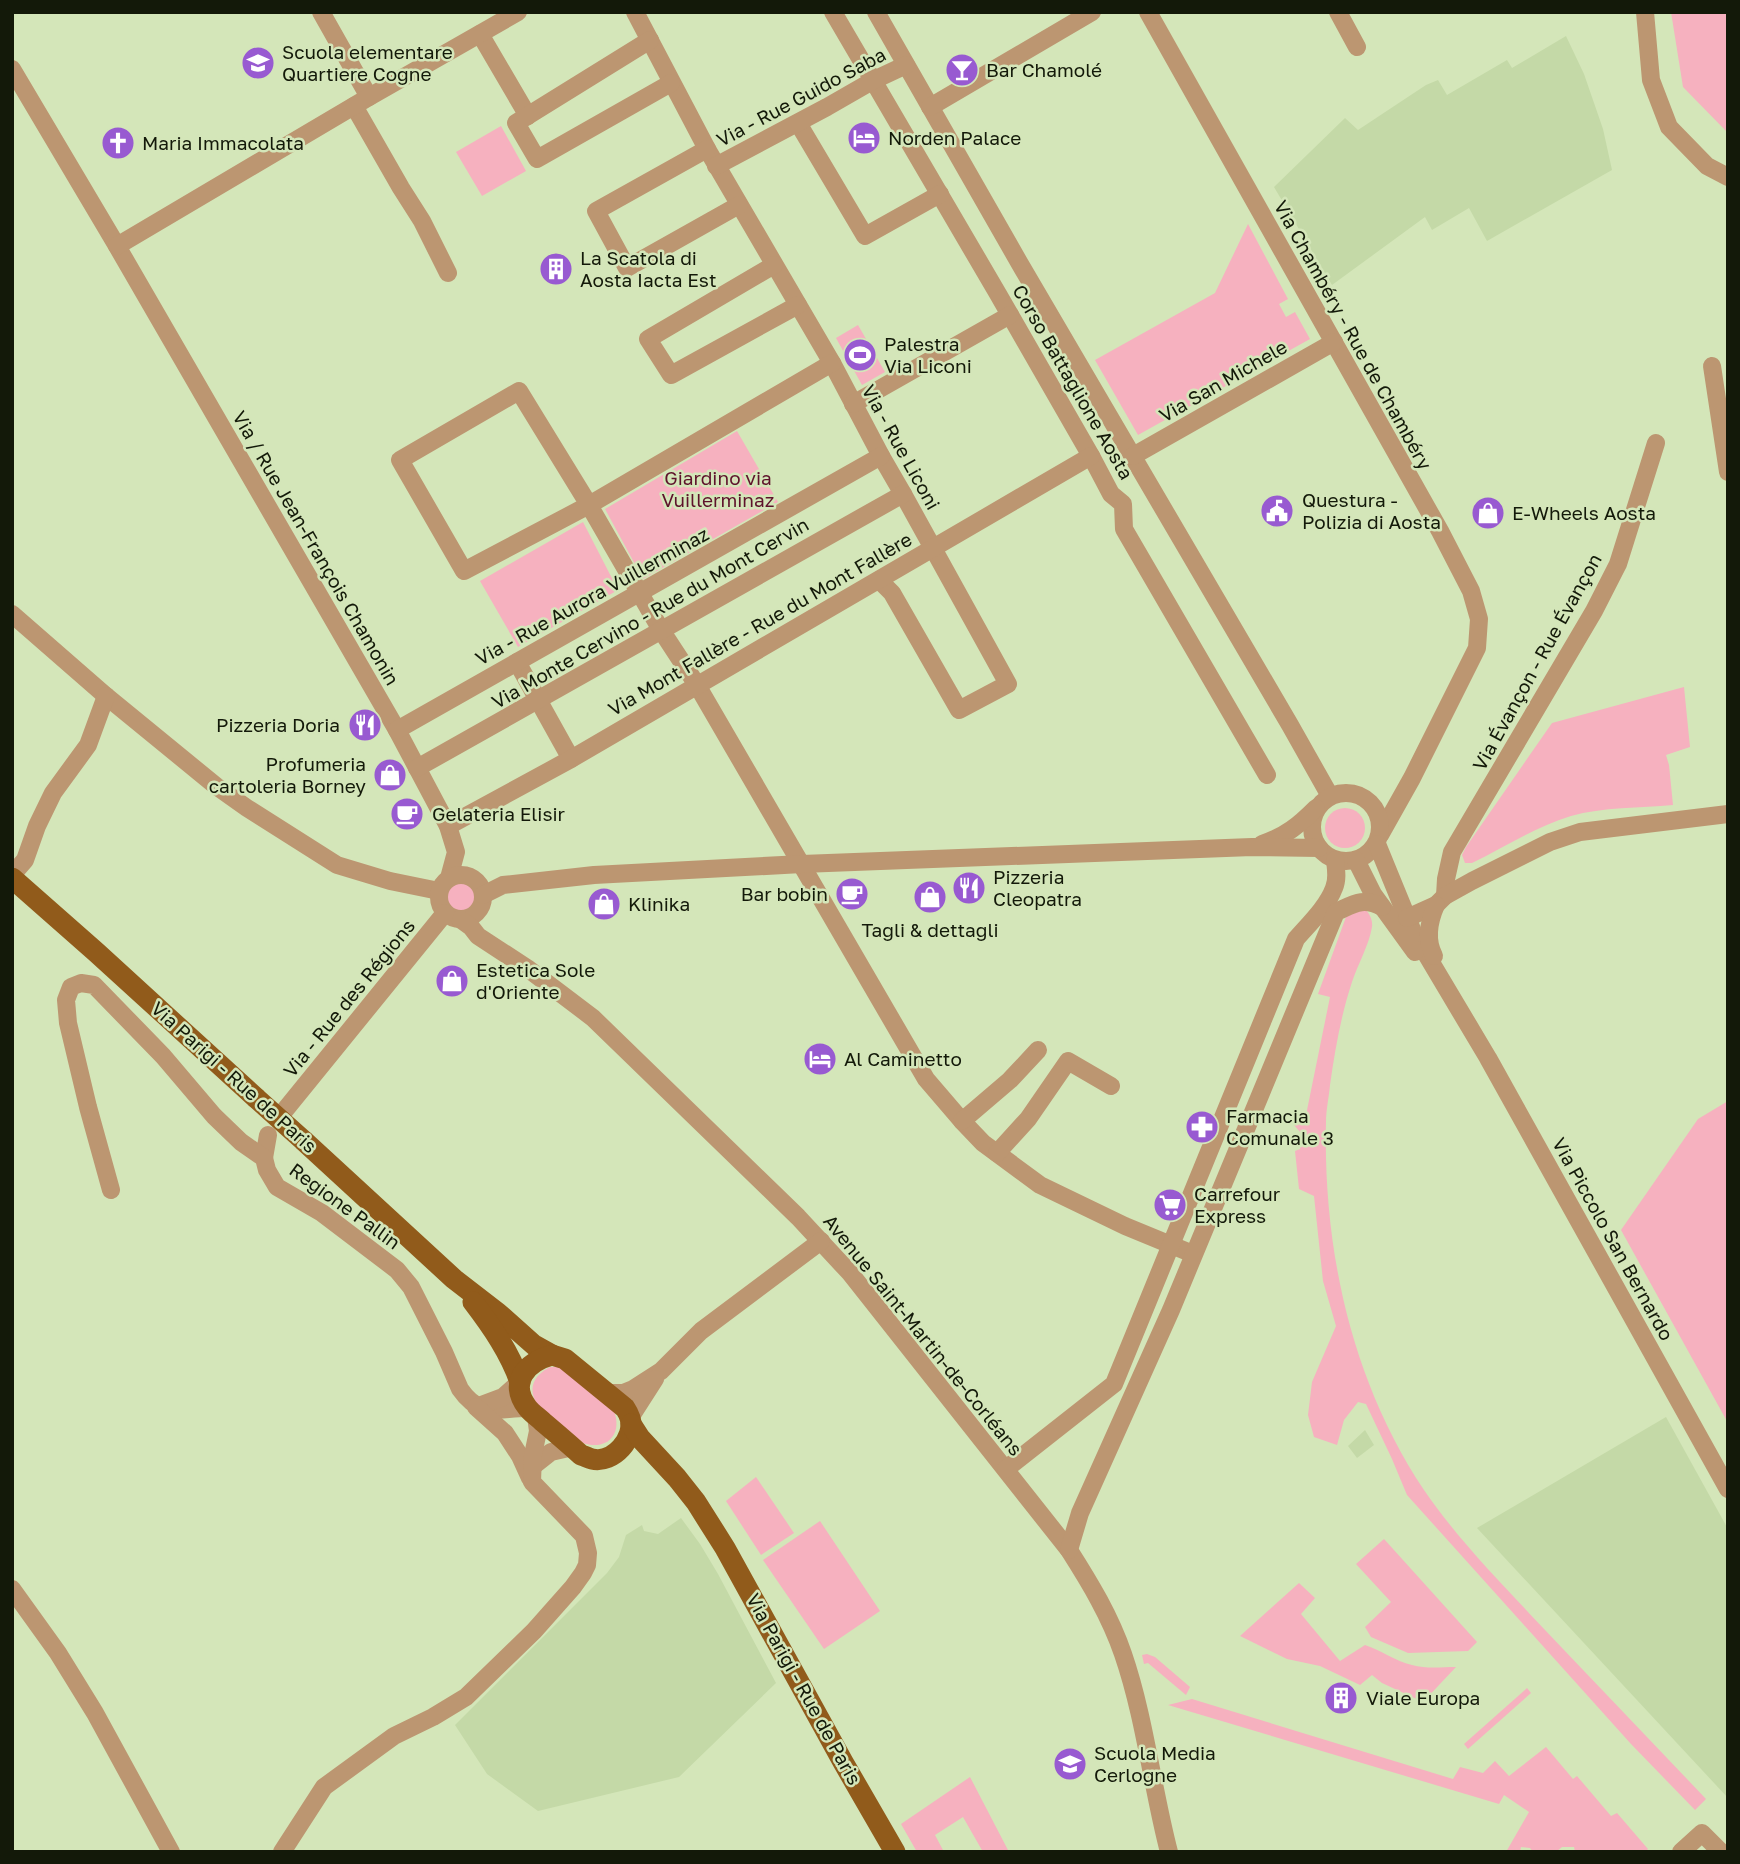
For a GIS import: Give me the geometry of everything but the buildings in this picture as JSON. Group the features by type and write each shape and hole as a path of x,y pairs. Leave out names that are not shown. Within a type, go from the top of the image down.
{"main road":[{"name":"Via Parigi - Rue de Paris","path":"12,876 454,1279 534,1345 565,1359 625,1408 640,1438 696,1502 750,1592 895,1852"},
{"name":"Via Parigi - Rue de Paris","path":"454,1279 494,1330 514,1364 520,1382 520,1393 532,1412 581,1454 592,1459 599,1460 613,1455 645,1461 665,1478 711,1528"},
{"path":"520,1382 522,1374 538,1359 552,1355"},
{"path":"613,1455 625,1445 631,1430 631,1421"}],"street":[{"path":"321,12 345,55 362,101 401,188 422,221 448,272"},
{"path":"117,246 518,12"},
{"name":"Via - Rue Liconi","path":"635,12 716,166 832,363 1008,684 959,710 892,593 879,580"},
{"name":"Corso Battaglione Aosta","path":"833,12 1111,494 1123,504 1124,529 1267,775"},
{"name":"Corso Battaglione Aosta","path":"876,12 1290,725 1324,801"},
{"path":"930,107 1092,12"},
{"name":"Via Chambéry - Rue de Chambéry","path":"1148,12 1446,543 1471,591 1479,619 1477,648 1412,778 1378,839"},
{"path":"1338,12 1357,47"},
{"path":"1645,12 1651,80 1668,127 1707,166 1728,177"},
{"path":"480,34 528,116"},
{"path":"650,40 516,123 537,159 671,83"},
{"name":"Via - Rue Guido Saba","path":"716,166 906,65"},
{"name":"Via / Rue Jean-François Chamonin","path":"12,69 397,730 448,826 456,852 444,884"},
{"path":"798,123 865,236 940,194"},
{"path":"707,149 596,211 627,268 739,205"},
{"path":"774,265 648,339 671,375 798,304"},
{"path":"853,404 1010,315"},
{"name":"Via San Michele","path":"1133,456 1334,342"},
{"path":"832,363 589,505 464,571 400,460 519,391 589,505 661,630 697,685 926,1079 984,1143 1040,1185 1171,1247 1194,1254"},
{"path":"1712,366 1728,472"},
{"name":"Via Évançon - Rue Évançon","path":"1441,901 1452,852 1594,611 1618,564 1656,443"},
{"name":"Via - Rue Aurora Vuillerminaz","path":"397,730 881,456"},
{"name":"Via Mont Fallère - Rue du Mont Fallère","path":"448,826 570,759 1091,456"},
{"path":"1123,504 1150,487"},
{"name":"Via Monte Cervino - Rue du Mont Cervin","path":"417,768 903,494"},
{"path":"12,614 216,786 337,865 390,881 444,884 461,874 480,885 482,905 466,919 453,916 439,903 444,884"},
{"path":"517,662 570,759"},
{"path":"12,876 25,860 53,793 88,745 106,696"},
{"name":"Corso Battaglione Aosta","path":"1290,725 1316,786 1300,824"},
{"path":"1006,1469 1114,1384 1296,939 1323,907 1335,887 1337,874 1350,862 1368,854 1378,839 1380,819 1373,805 1361,795 1345,792 1324,801 1300,824 1280,838 1252,847"},
{"path":"1319,848 1312,835 1312,819 1324,801"},
{"path":"1407,918 1550,842 1580,832 1728,814"},
{"name":"Via Piccolo San Bernardo","path":"1378,839 1413,932 1461,1010"},
{"path":"483,895 503,885 536,880 802,863 1157,856 1252,847 1319,848 1350,862"},
{"path":"1069,1550 1080,1513 1171,1310 1345,891 1350,862"},
{"name":"Via Piccolo San Bernardo","path":"1350,862 1371,877 1395,915 1407,918"},
{"name":"Via Piccolo San Bernardo","path":"1350,862 1400,933 1461,1010"},
{"path":"1336,912 1354,903 1366,901 1382,907"},
{"name":"Via Piccolo San Bernardo","path":"1441,901 1430,918 1430,949 1461,1010 1728,1489"},
{"name":"Via - Rue des Régions","path":"285,1110 453,916"},
{"name":"Avenue Saint-Martin-de-Corléans","path":"453,916 593,1018 821,1241 894,1327 1069,1550 1095,1591 1123,1655 1169,1852"},
{"name":"Regione Pallin","path":"111,1191 68,1023 66,1000 71,987 81,983 94,985 163,1056 215,1116 241,1142 264,1158 267,1170 277,1187 321,1213 397,1270 411,1287 468,1401 505,1433 532,1474 583,1536 588,1553 583,1573 542,1623 466,1697 394,1736 324,1787 282,1852"},
{"path":"962,1121 1010,1080 1038,1049"},
{"path":"997,1153 1028,1119 1068,1061 1111,1086"},
{"path":"264,1158 268,1135"},
{"path":"607,1393 633,1390 661,1371 701,1331 821,1241"},
{"path":"631,1421 661,1371"},
{"path":"476,1407 503,1397 520,1382"},
{"path":"476,1407 490,1411 532,1412 538,1431 532,1474"},
{"path":"532,1474 551,1452 573,1447"},
{"path":"12,1589 58,1653 89,1703 171,1852"},
{"path":"1681,1852 1702,1833 1721,1852"}],"shaded area":[{"path":"1566,36 1584,74 1603,129 1612,170 1487,241 1469,208 1432,230 1425,217 1332,285 1274,187 1345,118 1358,130 1426,85 1438,80 1447,95 1507,60 1512,68"},
{"path":"1666,1417 1728,1529 1728,1798 1477,1528"},
{"path":"1365,1430 1374,1445 1357,1458 1348,1446"},
{"path":"681,1518 718,1574 776,1683 679,1777 538,1811 487,1774 455,1725 607,1573 619,1557 626,1535 642,1525 644,1531 658,1534"}],"green space":[{"path":"1671,12 1728,12 1728,133 1683,87"},
{"path":"501,126 526,171 482,196 456,152"},
{"path":"1248,224 1288,299 1279,304 1286,317 1295,312 1310,339 1138,435 1095,360 1215,293"},
{"name":"Palestra Via Liconi","path":"858,325 885,372 862,385 836,338"},
{"name":"Giardino via Vuillerminaz","path":"737,431 778,502 643,579 605,509"},
{"path":"583,522 618,590 518,647 480,581"},
{"path":"1684,687 1690,747 1666,755 1673,805 1608,809 1571,816 1533,831 1472,863 1465,863 1462,855 1466,847 1552,723"},
{"path":"1345,808 1359,814 1365,828 1359,842 1345,848 1331,842 1325,828 1331,814"},
{"path":"460,881 471,885 475,896 471,907 460,911 449,907 445,896 449,885"},
{"path":"1365,908 1372,927 1352,982 1342,1020 1326,1122 1326,1170 1337,1267 1361,1360 1378,1405 1399,1448 1438,1509 1497,1579 1706,1799 1695,1810 1631,1744 1407,1495 1366,1404 1358,1402 1344,1420 1337,1445 1314,1437 1308,1415 1312,1382 1336,1326 1323,1281 1314,1196 1299,1189 1295,1151 1300,1149 1302,1134 1293,1124 1305,1120 1330,997 1318,994 1346,917"},
{"path":"1728,1101 1728,1423 1621,1230 1698,1119"},
{"path":"550,1367 560,1367 614,1411 616,1427 614,1434 605,1443 583,1443 538,1406 532,1389 539,1374"},
{"path":"756,1477 794,1533 761,1555 726,1501"},
{"path":"820,1521 880,1611 824,1649 763,1560"},
{"path":"1384,1539 1477,1642 1468,1651 1408,1653 1371,1637 1365,1627 1391,1602 1356,1564"},
{"path":"1299,1583 1315,1598 1301,1614 1340,1661 1365,1645 1412,1665 1456,1667 1423,1702 1382,1683 1372,1675 1360,1685 1320,1666 1287,1659 1240,1636"},
{"path":"1142,1655 1155,1657 1190,1687 1186,1695 1148,1663 1144,1664"},
{"path":"1527,1688 1531,1693 1468,1749 1464,1744"},
{"path":"1192,1699 1453,1779 1460,1767 1483,1773 1495,1761 1509,1776 1546,1747 1573,1779 1577,1776 1611,1816 1617,1813 1648,1849 1645,1852 1575,1852 1574,1847 1562,1847 1556,1852 1533,1852 1530,1848 1521,1847 1520,1852 1506,1852 1529,1812 1504,1795 1499,1804 1168,1705"},
{"path":"970,1777 1009,1852 983,1852 963,1817 935,1835 944,1852 917,1852 901,1824"}],"place":[{"name":"Scuola elementare Quartiere Cogne","path":"258,63"},
{"name":"Bar Chamolé","path":"962,70"},
{"name":"Norden Palace","path":"864,138"},
{"name":"Maria Immacolata","path":"118,143"},
{"name":"La Scatola di Aosta Iacta Est","path":"556,269"},
{"name":"Palestra Via Liconi","path":"860,355"},
{"name":"Questura - Polizia di Aosta","path":"1277,511"},
{"name":"E-Wheels Aosta","path":"1488,513"},
{"name":"Pizzeria Doria","path":"365,725"},
{"name":"Profumeria cartoleria Borney","path":"390,775"},
{"name":"Gelateria Elisir","path":"407,814"},
{"name":"Pizzeria Cleopatra","path":"969,888"},
{"name":"Bar bobin","path":"852,894"},
{"name":"Tagli & dettagli","path":"930,897"},
{"name":"Klinika","path":"604,904"},
{"name":"Estetica Sole d'Oriente","path":"452,981"},
{"name":"Al Caminetto","path":"820,1059"},
{"name":"Farmacia Comunale 3","path":"1202,1127"},
{"name":"Carrefour Express","path":"1170,1205"},
{"name":"Viale Europa","path":"1341,1698"},
{"name":"Scuola Media Cerlogne","path":"1070,1764"}]}
